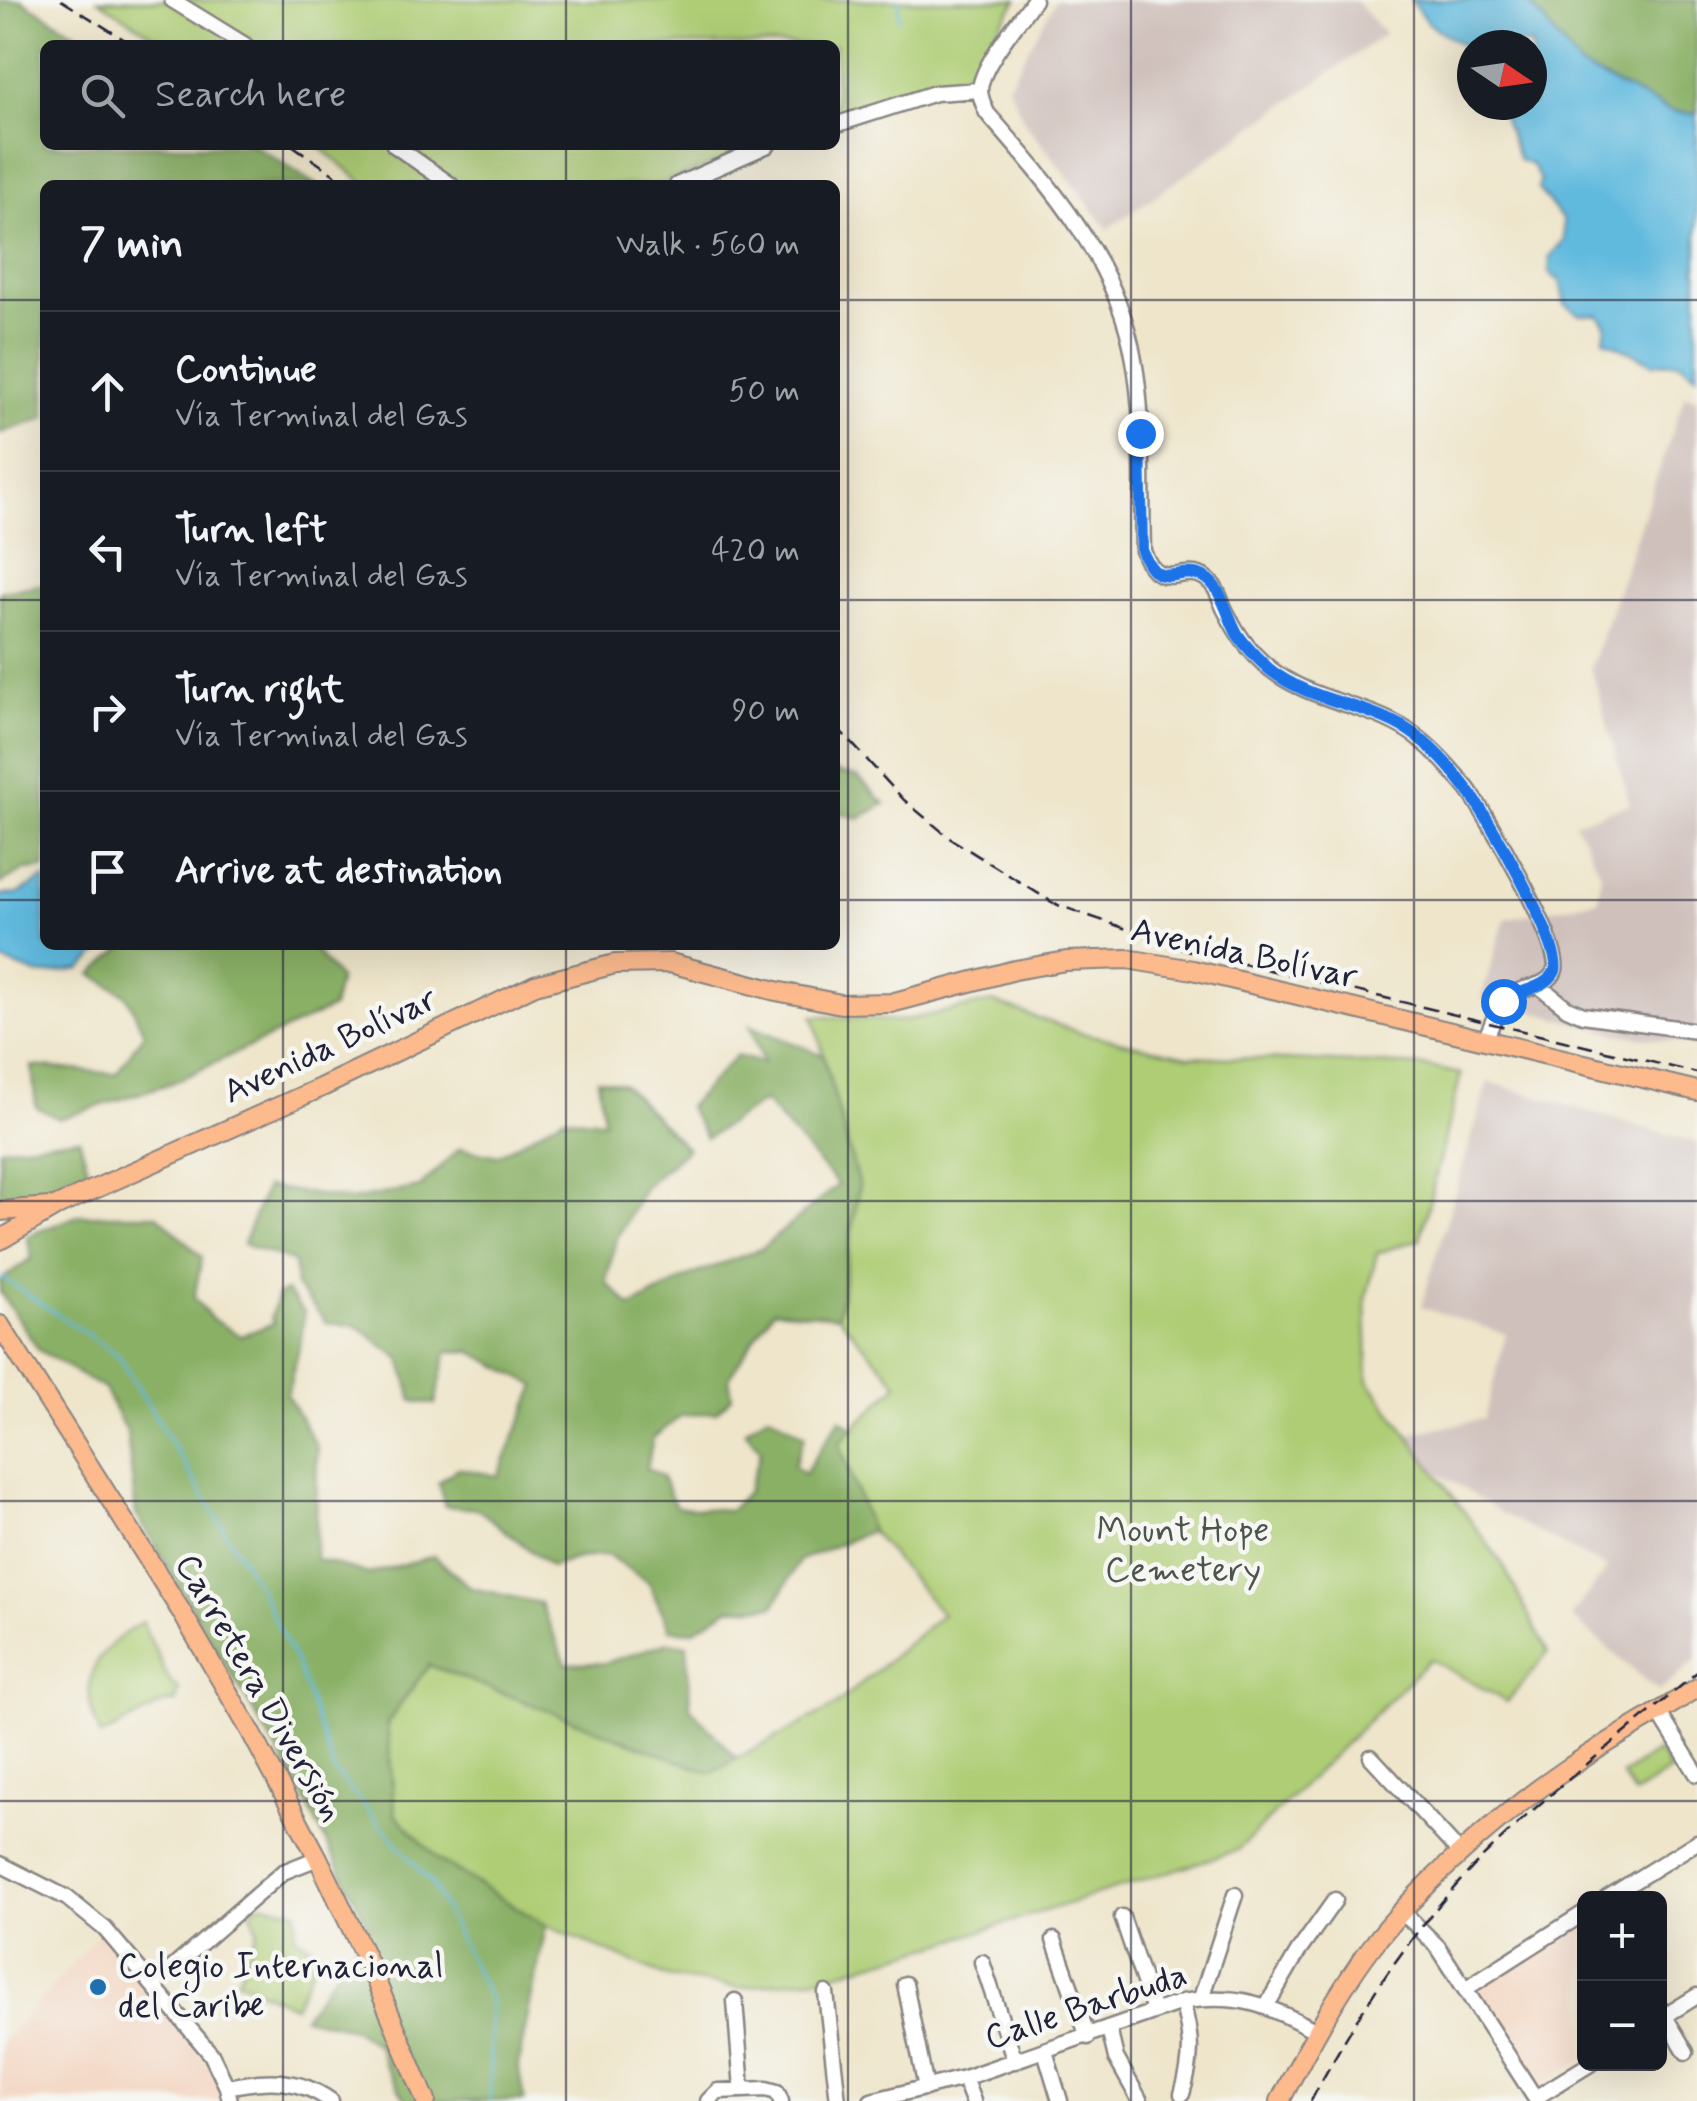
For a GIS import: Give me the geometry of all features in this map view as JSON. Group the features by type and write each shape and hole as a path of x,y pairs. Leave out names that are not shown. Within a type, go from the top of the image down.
{"main road":[{"name":"Avenida Bolívar","path":"0,1240 59,1206 320,1088 534,985 615,964 670,962 776,991 841,1004 864,1004 932,994 1042,964 1127,959 1193,970 1697,1091"},
{"path":"0,1211 59,1206"},
{"name":"Carretera Diversión","path":"0,1325 180,1611 251,1732 318,1858 426,2101"},
{"path":"1280,2101 1316,2031 1370,1948 1403,1912 1522,1802 1568,1768 1697,1688"}],"street":[{"path":"172,0 237,40"},
{"path":"1034,0 988,66 980,90 987,113 1068,210 1122,312 1138,390 1142,551 1149,567 1163,576 1191,574 1214,584 1238,635 1272,670 1315,694 1406,728 1470,792 1534,903 1557,959 1555,971 1538,985 1503,1001 1484,1040"},
{"path":"840,122 936,93 980,90"},
{"path":"401,150 444,180"},
{"path":"688,180 757,150"},
{"path":"1538,985 1544,994 1583,1015 1697,1031"},
{"path":"1659,1713 1697,1774"},
{"path":"1371,1757 1462,1854"},
{"path":"1619,1891 1697,1842"},
{"path":"153,1984 284,1872 318,1858"},
{"path":"0,1864 80,1906 106,1929 210,2054 229,2094 252,2082 288,2082 331,2101"},
{"path":"1201,1998 1235,1895"},
{"path":"1267,2005 1335,1900"},
{"path":"1403,1912 1438,1947 1536,2100 1580,2071"},
{"path":"1122,1916 1154,2011"},
{"path":"1465,1989 1577,1917"},
{"path":"1054,1940 1088,2037"},
{"path":"982,1962 1015,2061"},
{"path":"905,1984 926,2088"},
{"path":"826,1992 838,2101"},
{"path":"1667,2012 1697,1996"},
{"name":"Calle Barbuda","path":"871,2101 964,2078 1201,1998 1267,2005 1316,2031"},
{"path":"735,2001 742,2090"},
{"path":"1182,2002 1192,2045 1182,2094"},
{"path":"1667,2024 1686,2052"},
{"path":"1109,2029 1116,2058 1140,2101"},
{"path":"1045,2051 1060,2101"},
{"path":"964,2078 973,2101"},
{"path":"708,2101 718,2091 766,2089 776,2092 781,2101"}],"shaded area":[{"path":"1056,0 1355,0 1385,34 1108,229 1024,121 1008,85"},
{"path":"1685,395 1697,399 1697,1045 1618,1034 1481,998 1505,919 1598,900 1601,873 1575,822 1630,804 1591,667"},
{"path":"1488,1082 1697,1143 1697,1659 1659,1692 1571,1617 1607,1568 1505,1515 1437,1472 1408,1434 1484,1419 1506,1334 1421,1307"},
{"path":"1577,1925 1577,2063 1536,2088 1474,1991"},
{"name":"Colegio Internacional del Caribe","path":"99,1934 189,2040 218,2080 221,2101 0,2101 0,2045"}],"green space":[{"path":"0,0 21,0 88,40 40,40 40,150 262,150 308,180 40,180 40,420 0,433"},
{"path":"98,0 1017,0 968,73 840,119 840,40 160,40"},
{"path":"1527,0 1697,0 1697,111 1671,111 1580,67"},
{"path":"324,150 753,150 671,180 360,180"},
{"path":"40,585 40,868 25,870 0,884 0,592"},
{"path":"840,773 858,777 885,804 859,818 840,812"},
{"path":"120,950 314,950 339,979 332,1008 174,1082 59,1119 36,1107 32,1066 116,1074 144,1033 127,996 92,974"},
{"name":"Mount Hope Cemetery","path":"992,1002 1081,1033 1188,1056 1424,1066 1461,1074 1420,1239 1377,1253 1366,1299 1368,1380 1503,1565 1548,1653 1507,1702 1430,1659 1238,1850 826,1976 740,1988 668,1977 547,1926 439,1860 395,1814 387,1723 429,1665 710,1773 835,1706 942,1614 871,1531 839,1442 898,1384 838,1316 859,1186 813,1016 901,1021"},
{"path":"750,1026 823,1055 859,1186 838,1316 773,1310 729,1377 732,1397 716,1412 681,1416 653,1438 647,1468 661,1476 676,1507 730,1510 748,1491 761,1450 745,1430 769,1414 805,1435 794,1465 804,1474 840,1419 854,1428 839,1443 871,1531 800,1560 774,1606 729,1608 693,1631 670,1629 649,1583 608,1555 578,1558 551,1567 478,1509 445,1506 438,1483 458,1468 498,1476 536,1386 470,1351 447,1352 435,1404 413,1401 401,1359 357,1326 327,1323 296,1286 294,1262 243,1244 266,1187 351,1200 420,1187 460,1148 497,1156 563,1117 604,1121 598,1079 623,1084 687,1149 645,1186 616,1240 606,1282 631,1307 692,1275 761,1249 838,1185 764,1101 706,1138 688,1107 736,1056 763,1063"},
{"path":"79,1138 91,1178 11,1204 0,1203 0,1148"},
{"path":"80,1215 158,1215 202,1257 194,1298 212,1319 241,1336 274,1323 271,1317 278,1295 286,1291 304,1313 287,1395 317,1447 316,1559 369,1574 434,1556 471,1588 540,1603 566,1664 606,1663 668,1642 687,1645 690,1707 737,1759 710,1773 429,1665 387,1723 395,1814 439,1860 546,1926 518,2064 524,2101 407,2101 384,2065 378,2046 352,2028 303,2017 369,1927 297,1784 136,1514 127,1433 104,1389 39,1350 0,1292 0,1281 32,1258 27,1236"},
{"path":"142,1622 170,1682 179,1689 175,1703 164,1703 101,1736 90,1699 94,1669 112,1644"},
{"path":"1658,1751 1670,1771 1634,1794 1622,1775"},
{"path":"261,1903 297,1911 295,1936 320,1951 294,2006 237,1980 258,1930 251,1912"}],"water":[{"path":"1411,0 1527,0 1580,67 1671,111 1697,111 1697,375 1680,362 1653,363 1604,339 1606,325 1599,315 1578,314 1565,304 1560,281 1549,273 1550,256 1564,240 1563,220 1538,189 1540,180 1532,165 1519,160 1504,120 1547,120 1547,30 1457,30 1457,42 1428,23"},
{"path":"40,881 40,950 102,950 81,969 39,975 0,960 0,895 18,894"}],"waterway":[{"path":"899,0 899,19"},
{"path":"0,1276 118,1355 256,1582 297,1665 334,1771 433,1885 490,2001 490,2101"}],"railway":[{"path":"61,0 125,40"},
{"path":"299,150 342,180"},
{"path":"840,730 904,800 951,839 1055,904 1190,951 1697,1073"},
{"path":"1311,2101 1390,1970 1461,1880 1538,1805 1697,1672"}],"place":[{"name":"Colegio Internacional del Caribe","path":"98,1987"}],"route":[{"path":"1140,433 1142,551 1149,567 1163,576 1191,574 1214,584 1238,635 1272,670 1295,686 1406,728 1470,792 1534,903 1557,959 1548,980 1503,1001"}]}
